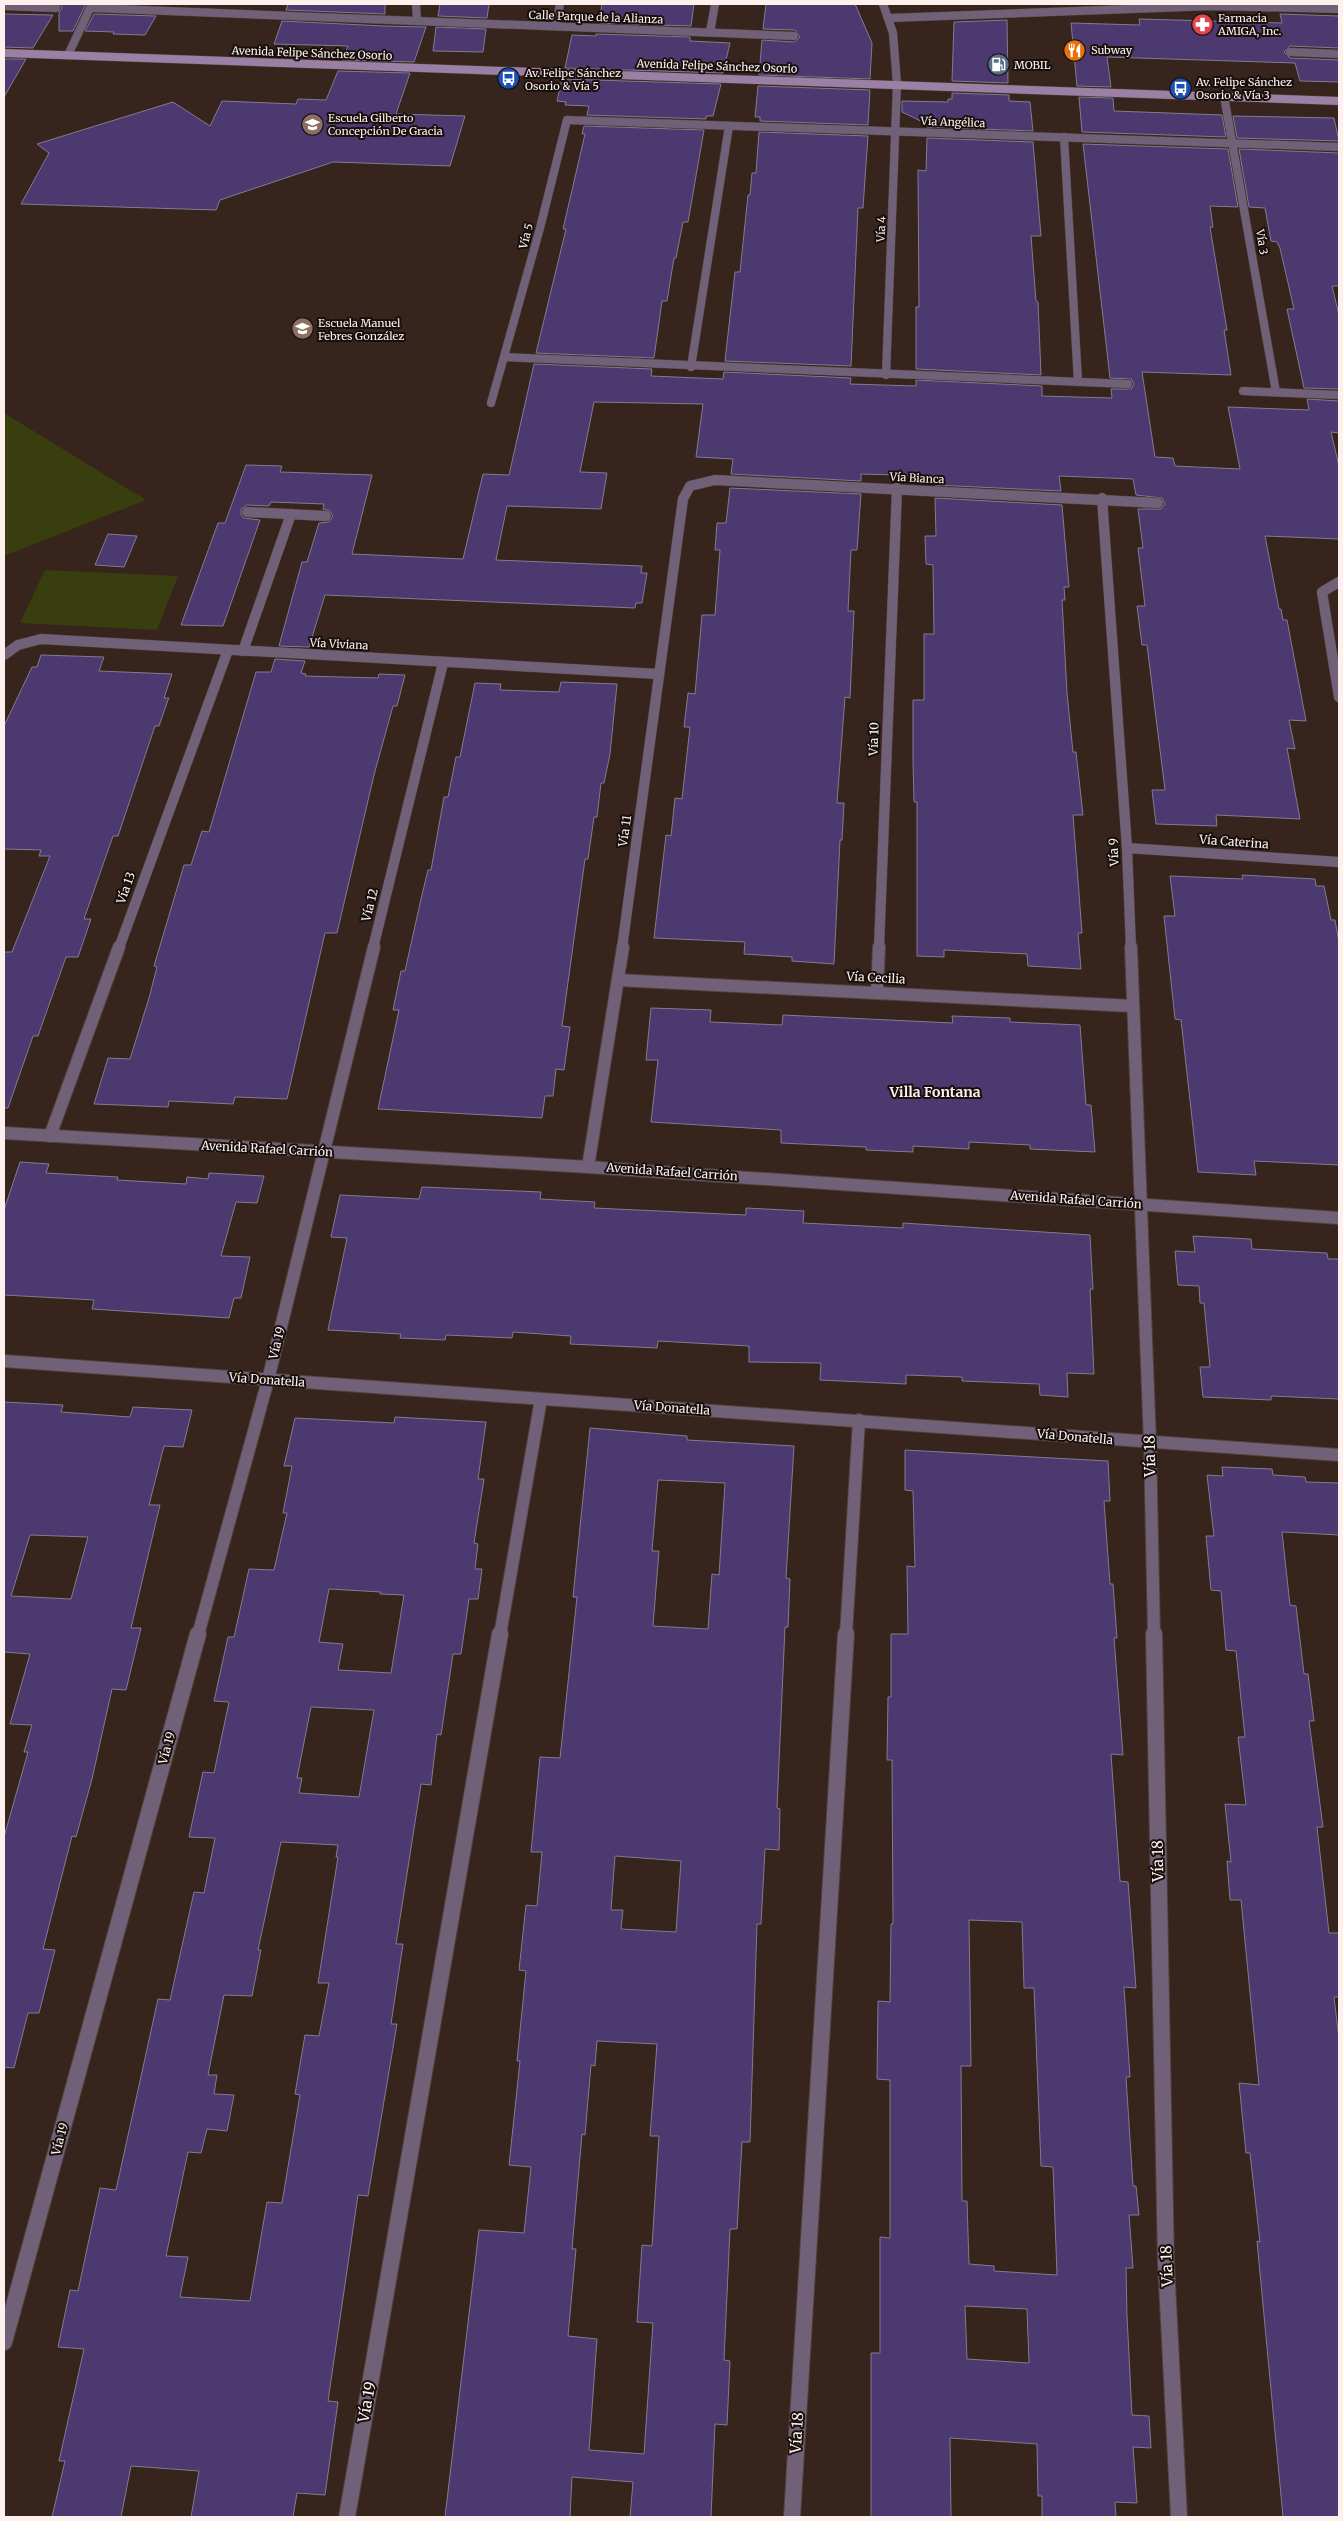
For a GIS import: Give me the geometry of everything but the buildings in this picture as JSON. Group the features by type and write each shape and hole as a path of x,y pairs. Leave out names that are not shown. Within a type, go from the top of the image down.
{"street":[{"path":"260,4 260,12"},
{"path":"416,4 417,20"},
{"path":"556,26 560,4"},
{"path":"710,32 715,4"},
{"name":"Vía 4","path":"883,4 890,18 896,47 897,84 886,375"},
{"path":"4,6 56,8"},
{"path":"68,55 92,6"},
{"name":"Calle Parque de la Alianza","path":"92,6 794,36"},
{"path":"890,18 1212,6 1339,9"},
{"path":"1290,52 1339,54"},
{"name":"Avenida Felipe Sánchez Osorio","path":"4,53 1339,100"},
{"name":"Vía 3","path":"1224,96 1234,144 1276,392"},
{"name":"Vía Angélica","path":"567,120 1339,147"},
{"name":"Vía 5","path":"491,403 505,358 567,120"},
{"path":"691,367 729,126"},
{"path":"1064,137 1078,382"},
{"path":"505,358 1128,384"},
{"path":"1243,391 1339,395"},
{"name":"Vía Bianca","path":"683,499 690,486 715,480 1102,498 1158,503"},
{"name":"Vía 10","path":"877,991 897,488"},
{"name":"Vía 9","path":"1102,498 1127,848 1132,1006 1142,1204"},
{"name":"Vía 11","path":"588,1167 618,980 683,499"},
{"path":"247,512 326,516"},
{"path":"244,651 292,514"},
{"path":"1339,582 1322,592 1339,697"},
{"name":"Vía Viviana","path":"4,655 18,645 40,639 658,674"},
{"name":"Vía 13","path":"50,1136 228,650"},
{"name":"Vía 12","path":"324,1153 443,663"},
{"name":"Vía Caterina","path":"1127,848 1339,862"},
{"name":"Vía Cecilia","path":"618,980 877,991 1132,1006"},
{"name":"Avenida Rafael Carrión","path":"4,1133 588,1167 1339,1218"},
{"name":"Vía 19","path":"4,2342 268,1380 324,1153"},
{"name":"Vía 18","path":"1142,1204 1150,1444 1166,2264 1179,2517"},
{"name":"Vía Donatella","path":"4,1361 859,1420 1150,1444 1339,1454"},
{"name":"Vía 19","path":"347,2517 541,1399"},
{"name":"Vía 18","path":"792,2517 859,1420"}],"green space":[{"path":"4,413 146,500 4,556"},
{"path":"45,570 178,576 157,630 20,623"}],"place":[{"name":"Farmacia AMIGA, Inc.","path":"1202,24"},
{"name":"Subway","path":"1075,50"},
{"name":"MOBIL","path":"998,65"},
{"name":"Av. Felipe Sánchez Osorio & Vía 5","path":"509,79"},
{"name":"Av. Felipe Sánchez Osorio & Vía 3","path":"1180,88"},
{"name":"Escuela Gilberto Concepción De Gracia","path":"312,124"},
{"name":"Escuela Manuel Febres González","path":"302,329"}],"district":[{"name":"Villa Fontana","path":"935,1092"}]}
